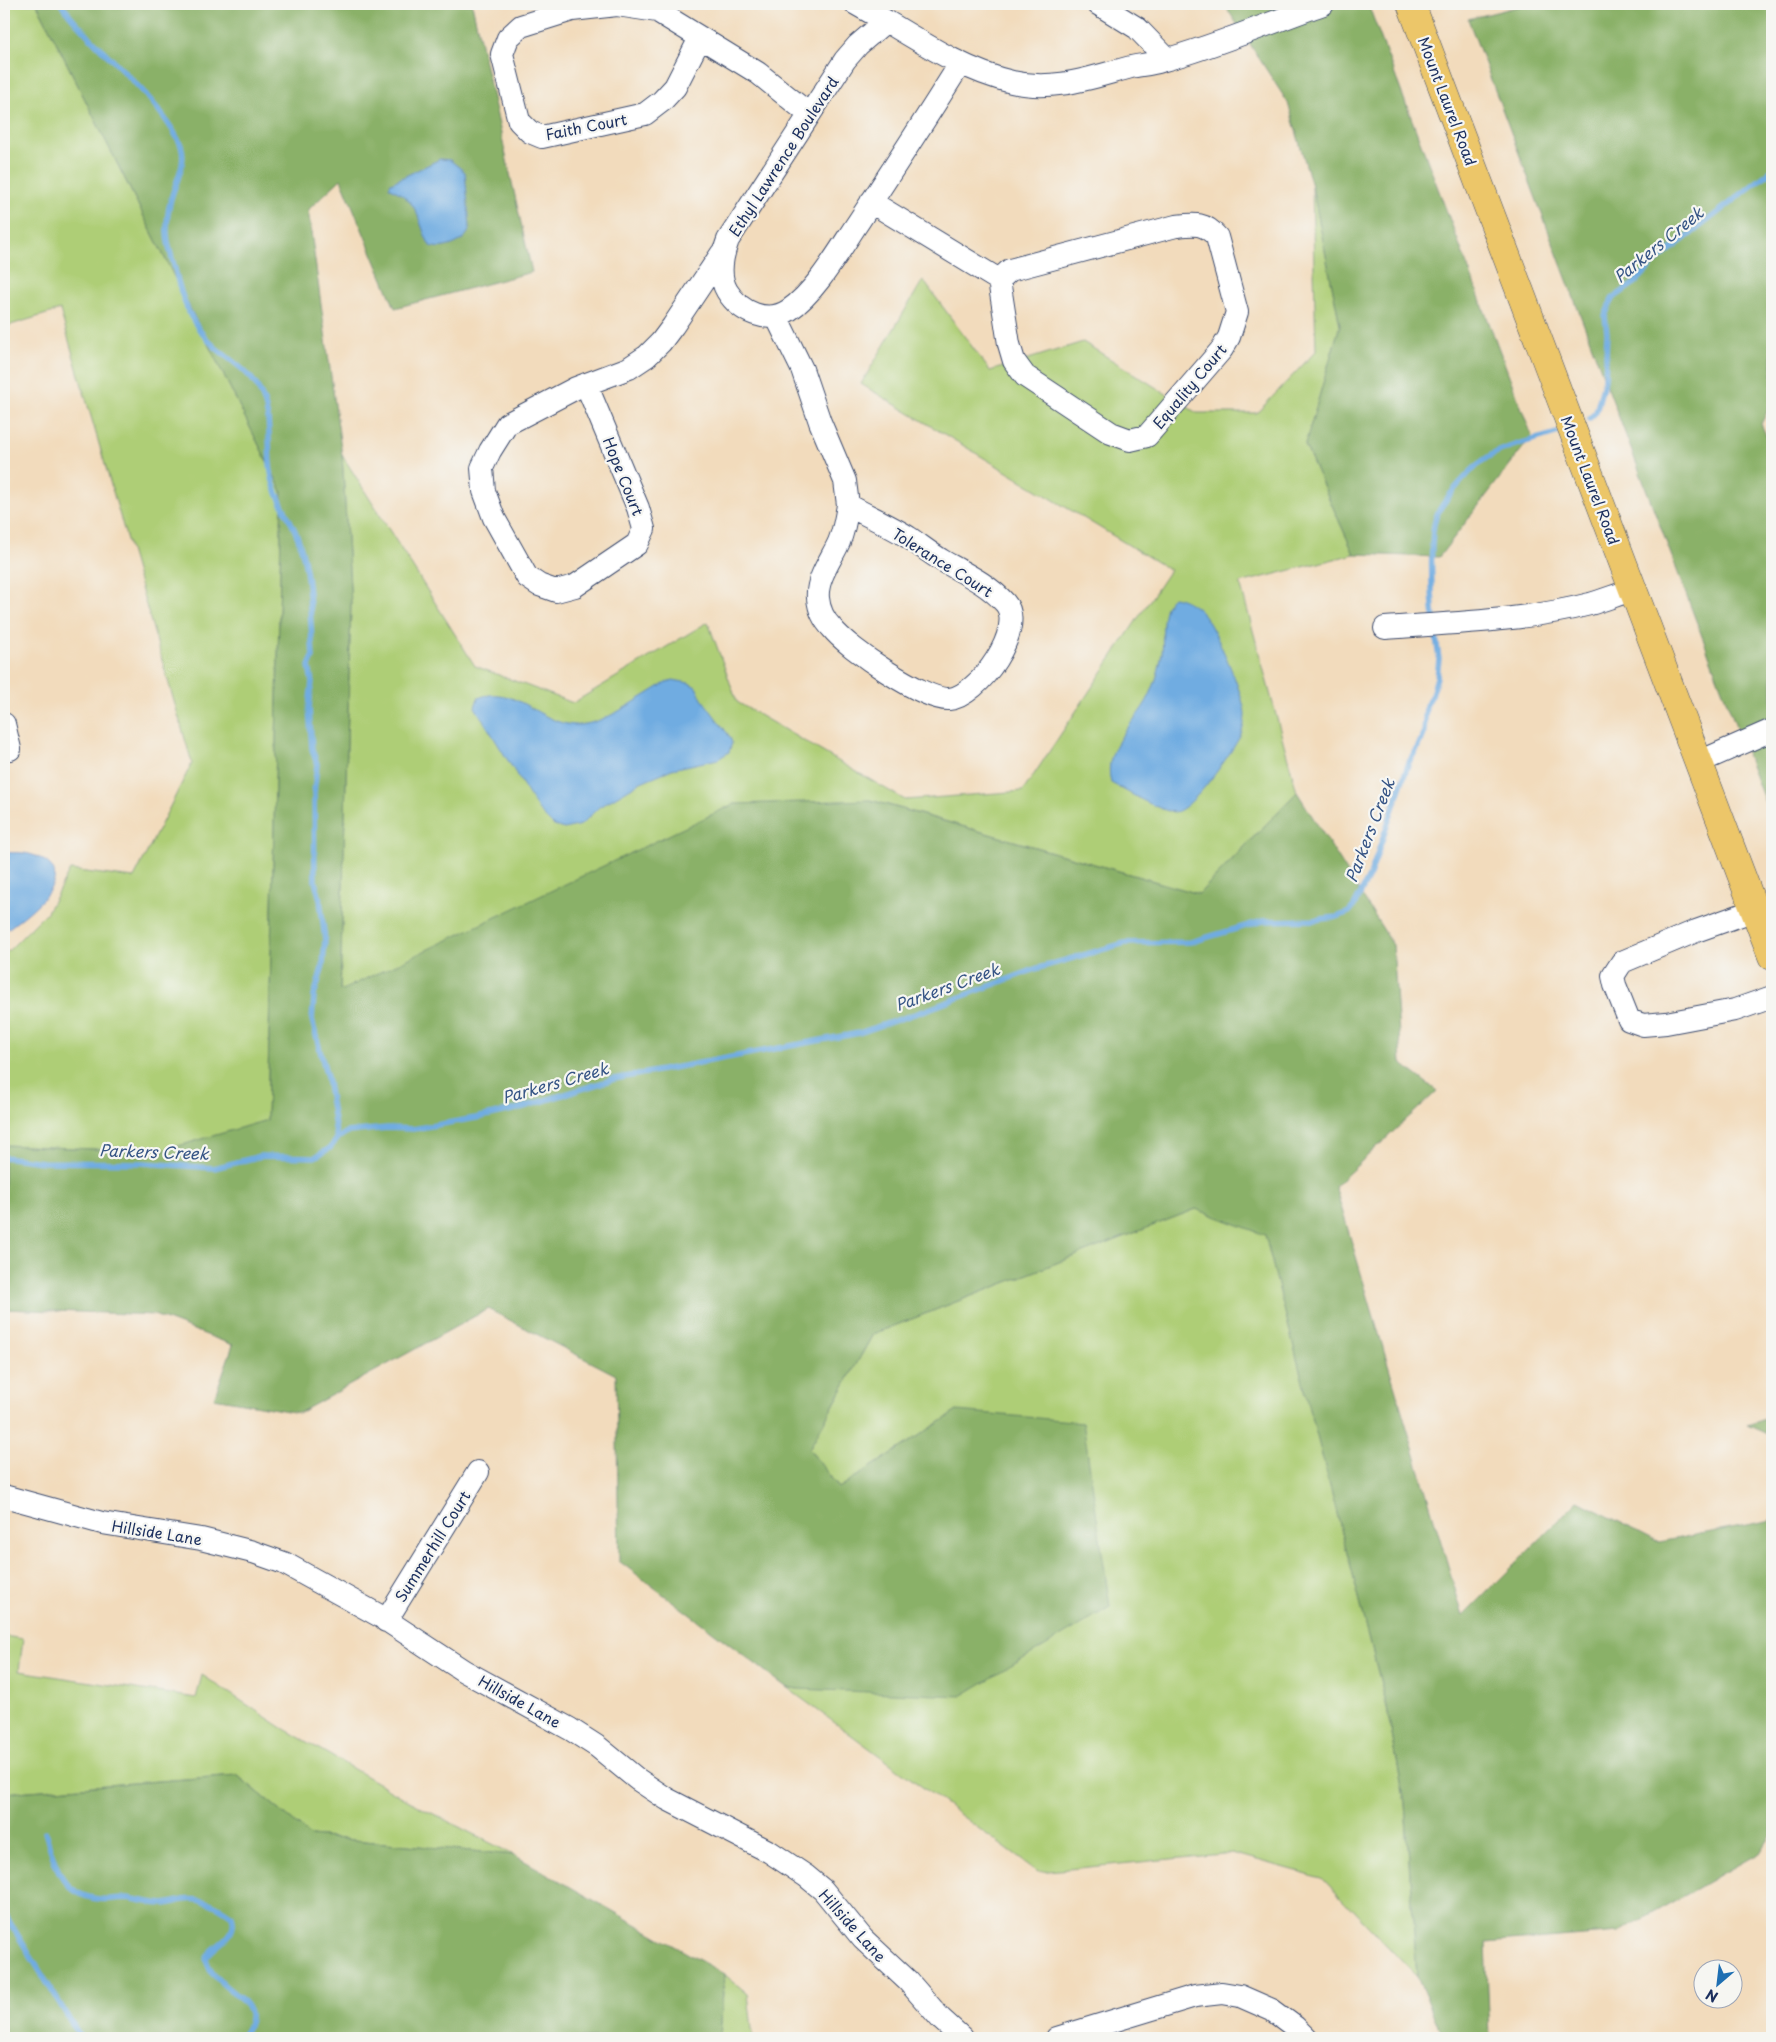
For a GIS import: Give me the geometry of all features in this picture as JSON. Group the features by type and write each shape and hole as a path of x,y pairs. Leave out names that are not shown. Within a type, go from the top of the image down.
{"main road":[{"name":"Mount Laurel Road","path":"1410,4 1772,956"}],"street":[{"path":"856,4 882,13 960,64 1014,83 1043,85 1072,83 1167,59 1323,4"},
{"path":"1098,4 1137,28 1167,59"},
{"name":"Faith Court","path":"700,38 675,87 662,101 645,114 542,137 530,132 519,121 502,54 508,38 521,26 572,10 617,5 657,11 758,73 809,114"},
{"name":"Ethyl Lawrence Boulevard","path":"776,316 755,316 740,305 728,292 721,275 725,248 728,240 845,60 882,13"},
{"path":"776,316 788,311 807,293 831,262 960,64"},
{"path":"871,202 999,280"},
{"name":"Equality Court","path":"1197,224 1211,231 1216,238 1237,312 1229,337 1222,349 1147,436 1130,440 1111,434 1025,376 1014,361 1009,344 999,280 1010,270 1176,226 1197,224"},
{"name":"Hope Court","path":"586,384 638,508 644,529 637,544 575,586 556,591 539,585 528,577 494,518 484,491 482,468 490,451 507,424 586,384 629,368 647,356 661,342 725,248"},
{"name":"Tolerance Court","path":"776,316 802,369 820,422 842,474 848,505 846,522 822,578 818,597 821,613 845,642 915,689 932,697 949,699 965,694 978,684 1008,636 1012,620 1007,604 979,582 909,538 848,505"},
{"path":"1385,628 1514,618 1589,604 1633,590"},
{"path":"4,724 10,749"},
{"path":"1699,762 1772,730"},
{"path":"1755,910 1696,931 1622,962 1614,976 1614,986 1629,1020 1643,1025 1666,1023 1735,1010 1772,997"},
{"name":"Summerhill Court","path":"386,1621 478,1472"},
{"name":"Hillside Lane","path":"4,1496 102,1523 201,1539 261,1554 314,1579 386,1621 464,1671 570,1728 598,1747 637,1779 667,1799 770,1852 806,1876 823,1890 863,1939 908,1981 941,2019 962,2038"},
{"path":"1057,2038 1195,1996 1222,1993 1249,2000 1272,2010 1306,2038"}],"green space":[{"path":"4,4 37,4 282,491 267,1121 158,1152 4,1145 4,955 47,912 70,870 134,878 192,763 60,310 4,327"},
{"path":"37,4 472,4 532,272 395,308 341,179 308,210 342,455 351,604 340,991 734,804 870,800 1199,894 1297,792 1393,945 1401,1063 1437,1091 1335,1186 1463,1616 1578,1501 1659,1542 1772,1520 1772,1836 1769,1837 1759,1853 1619,1932 1486,1943 1490,2038 1444,2038 1417,1977 1405,1803 1386,1703 1265,1235 1196,1209 873,1334 809,1449 839,1488 957,1411 1083,1422 1110,1607 961,1696 786,1687 619,1561 616,1375 488,1309 299,1413 214,1398 233,1345 154,1315 4,1309 4,1145 158,1152 267,1120 282,491"},
{"path":"1224,4 1368,4 1532,436 1439,557 1354,554 1305,445 1340,325 1312,186 1288,103"},
{"path":"1528,4 1772,4 1772,402 1761,424 1772,448 1772,821 1468,19"},
{"path":"1312,186 1340,325 1305,445 1354,554 1240,583 1297,792 1199,894 871,800 340,992 351,604 342,455 475,666 573,703 708,622 737,702 905,800 1023,791 1170,570 861,384 923,280 990,371 1083,342 1197,413 1257,413 1316,351"},
{"path":"1196,1209 1265,1234 1386,1703 1405,1803 1417,1977 1322,1878 1232,1853 1038,1872 786,1687 798,1689 957,1411 839,1488 809,1449 873,1334"},
{"path":"1772,1417 1772,1436 1747,1425"},
{"path":"4,1636 23,1639 19,1671 196,1698 202,1675 281,1727 416,1805 514,1855 311,1836 237,1775 4,1793"},
{"path":"237,1775 311,1836 514,1855 724,1974 720,2038 4,2038 4,1793"},
{"path":"724,1974 748,1994 753,2038 720,2038"}],"water":[{"path":"440,159 450,160 465,172 470,228 468,233 459,242 435,247 430,246 413,205 400,193 389,187 391,183"},
{"path":"1173,597 1192,605 1208,621 1221,646 1240,692 1245,714 1240,736 1220,767 1190,803 1181,810 1174,812 1150,804 1111,783 1109,769 1116,745 1139,713 1154,686 1162,653 1164,615"},
{"path":"673,680 689,683 696,687 702,699 730,737 732,743 729,752 718,759 672,769 641,782 599,807 581,825 564,829 554,826 539,811 475,707 478,698 491,695 503,696 562,723 585,724 614,714"},
{"path":"4,853 25,853 40,858 53,869 54,879 50,889 42,899 4,932"}],"waterway":[{"path":"61,4 153,104 179,141 183,156 182,164 169,206 167,234 184,302 194,322 207,340 248,375 257,386 263,398 268,421 270,466 274,486 296,533 303,555 309,598 313,657 309,666 312,682 309,708 312,749 317,764 314,793 315,881 320,899 325,940 323,965 314,996 312,1020 327,1077 337,1140"},
{"name":"Parkers Creek","path":"1589,419 1596,412 1605,379 1607,333 1605,316 1612,299 1636,282 1656,261 1772,170"},
{"name":"Parkers Creek","path":"1434,620 1432,538 1439,510 1451,493 1488,457 1513,446 1556,433"},
{"name":"Parkers Creek","path":"4,1157 43,1162 144,1163 214,1168 261,1156 315,1157 330,1148 338,1138 347,1132 387,1128 413,1129 476,1118 517,1109 614,1079 859,1033 1035,969 1125,943 1191,942 1263,921 1313,920 1337,917 1349,912 1354,906 1370,875 1409,762 1424,732 1426,706 1432,695 1437,677 1439,659 1435,629"},
{"path":"45,1832 61,1876 67,1884 86,1896 102,1899 126,1898 164,1904 190,1899 215,1905 232,1916 233,1924 229,1935 206,1958 211,1970 246,2005 250,2014 249,2025 240,2038"},
{"path":"4,1913 81,2038"},
{"path":"243,2035 258,2038"}]}
